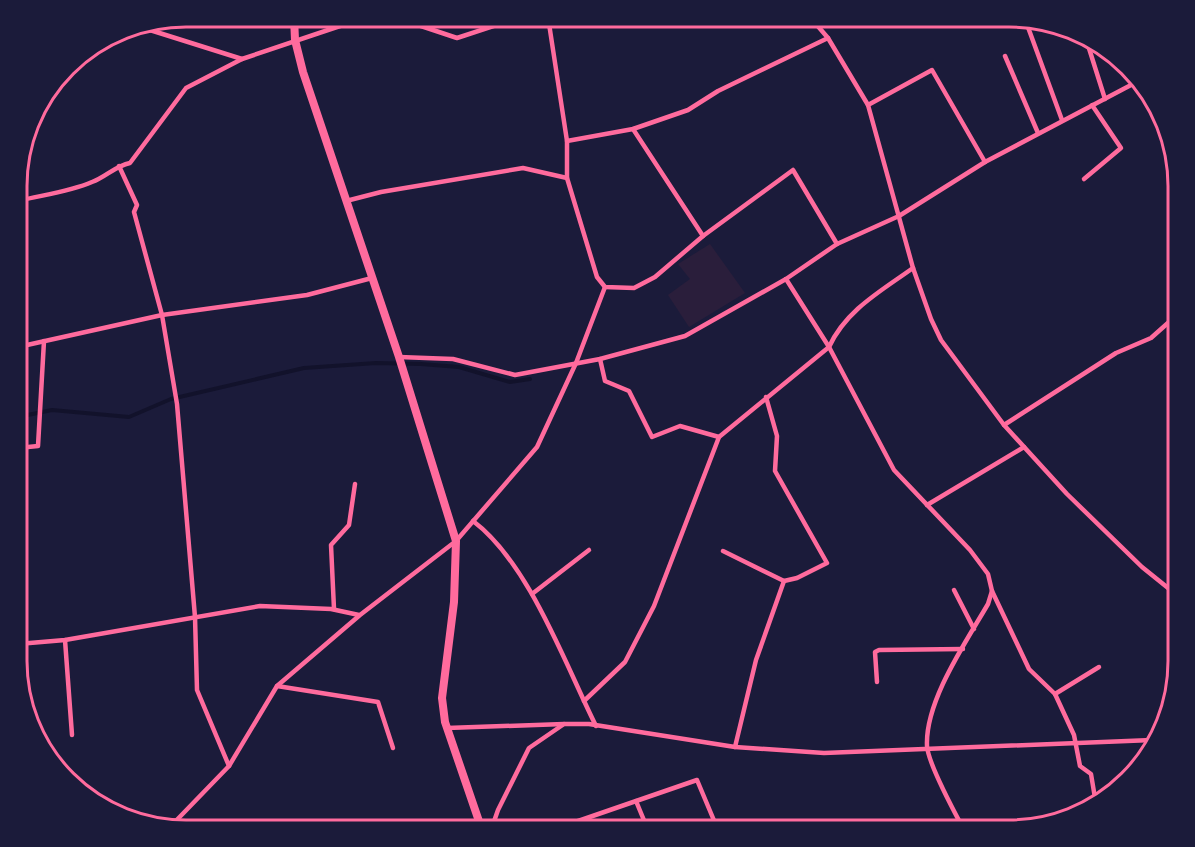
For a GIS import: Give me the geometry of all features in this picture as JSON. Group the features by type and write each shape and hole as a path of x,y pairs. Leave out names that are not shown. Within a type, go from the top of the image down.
{"main road":[{"path":"294,27 295,40 303,72 399,357 456,541 454,602 442,698 447,728 479,820"}],"street":[{"path":"27,199 95,182 119,165 130,163 186,88 242,59 337,27"},
{"path":"425,27 457,38 487,27"},
{"path":"550,27 567,141 567,178 597,277 605,286 634,288 655,277 703,236 793,170 837,244"},
{"path":"819,27 828,38 868,105 914,268 931,319 941,340 1004,425 1024,447 1118,544 1168,587"},
{"path":"1028,28 1062,120"},
{"path":"152,31 242,59"},
{"path":"567,141 633,129 688,110 718,92 828,38"},
{"path":"1088,47 1105,99"},
{"path":"1005,56 1038,133"},
{"path":"868,105 933,70 986,162"},
{"path":"399,357 453,359 515,375 600,359 685,336 786,279 837,244 899,216 986,162 1132,85"},
{"path":"1084,179 1120,148 1092,105"},
{"path":"633,129 703,236"},
{"path":"119,165 137,205 134,213 162,315 177,404 195,617 197,690 229,766"},
{"path":"346,201 381,192 523,168 567,178"},
{"path":"584,701 625,662 654,606 719,437 829,347 838,327 860,306 914,268"},
{"path":"27,344 162,315 307,295 372,278"},
{"path":"786,279 829,347 894,470 988,574 992,591 1029,669 1055,694 1076,744 1080,766 1091,774 1095,795"},
{"path":"177,820 229,766 277,686 360,615 456,541 537,447 576,363 605,286"},
{"path":"1004,425 1116,353 1151,339 1168,323"},
{"path":"27,447 38,446 44,341"},
{"path":"600,359 605,381 629,391 652,437 680,426 719,437"},
{"path":"723,551 784,581 797,578 827,563 774,471 777,436 766,397"},
{"path":"927,505 1024,447"},
{"path":"334,609 331,544 349,525 355,484"},
{"path":"473,521 489,534 532,594 596,726"},
{"path":"532,594 589,550"},
{"path":"735,747 756,660 784,581"},
{"path":"954,590 974,629"},
{"path":"958,820 927,747 939,693 992,591"},
{"path":"27,643 65,640 260,606 334,609 360,615"},
{"path":"65,640 72,735"},
{"path":"877,682 876,652 879,650 963,649"},
{"path":"1055,694 1099,667"},
{"path":"277,686 378,702 393,748"},
{"path":"495,820 529,748 564,724"},
{"path":"447,728 564,724 596,726 735,747 824,753 927,747 1147,740"},
{"path":"581,820 697,780 714,820"},
{"path":"636,801 644,820"}],"shaded area":[{"path":"710,244 745,293 689,327 668,295 690,279 678,264"}],"waterway":[{"path":"27,415 52,410 129,417 171,399 304,368 376,363 421,364 459,367 510,382 530,379"}]}
